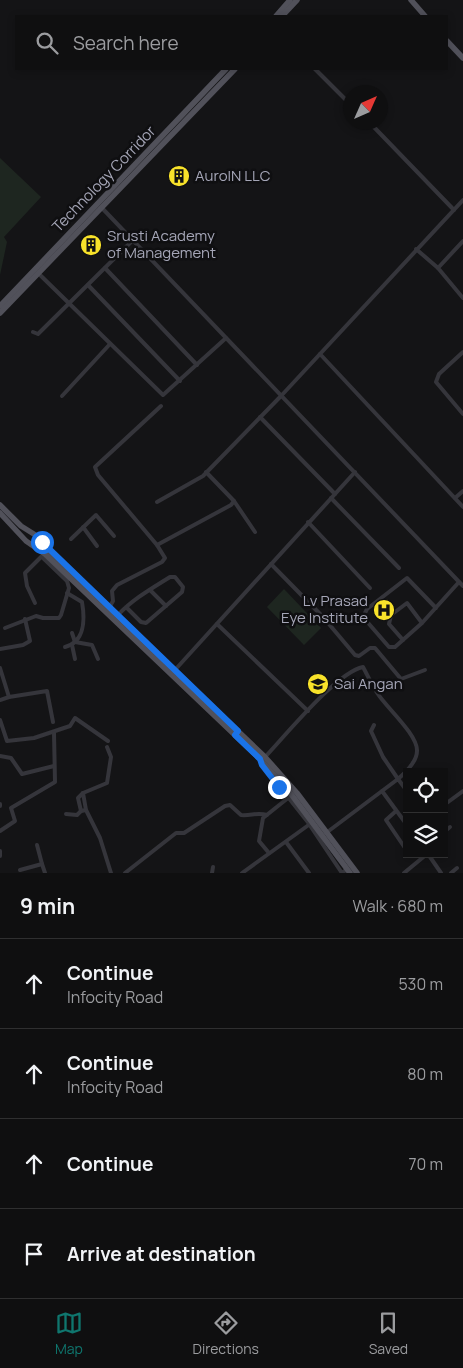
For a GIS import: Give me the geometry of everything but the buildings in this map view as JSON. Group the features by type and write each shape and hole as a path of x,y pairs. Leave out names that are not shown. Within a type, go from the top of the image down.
{"main road":[{"path":"277,15 290,0"},
{"path":"283,15 297,0"},
{"path":"410,0 427,15"},
{"path":"416,0 427,15"},
{"path":"448,36 463,53"},
{"path":"448,41 463,58"},
{"name":"Technology Corridor","path":"0,306 49,259 225,70"},
{"path":"0,313 49,259 102,208 234,70"},
{"path":"0,505 19,528 26,541 43,552 118,615 151,652 174,670 236,733"},
{"path":"0,512 19,528 37,536 43,552 262,758 326,833 357,873"},
{"path":"306,809 347,871"}],"street":[{"path":"316,70 343,97"},
{"path":"377,130 454,210"},
{"path":"157,502 196,482 281,396 463,200"},
{"path":"102,208 463,586"},
{"path":"33,332 38,334 133,240"},
{"path":"438,268 463,241"},
{"path":"416,249 438,268 463,298"},
{"path":"105,268 196,365"},
{"path":"38,273 163,395 226,338"},
{"path":"88,285 180,381"},
{"path":"62,396 110,344"},
{"path":"463,352 439,374 436,382 463,414"},
{"path":"320,354 463,507"},
{"path":"109,608 113,601 112,591 117,584 164,560 164,556 157,545 98,475 95,467 161,406"},
{"path":"260,417 335,494"},
{"path":"206,472 234,501 255,532"},
{"path":"174,670 355,472"},
{"path":"455,498 463,492"},
{"path":"331,498 399,568"},
{"path":"157,545 231,505 234,501"},
{"path":"71,539 94,516 98,516 114,536"},
{"path":"308,522 370,588"},
{"path":"83,527 97,546"},
{"path":"5,628 24,619 36,616 60,618 69,588 67,581 43,552 25,574 27,586 35,603"},
{"path":"271,564 323,617 354,655 359,656 370,648 375,648 401,679 425,670"},
{"path":"118,615 126,607 173,576 183,585 182,592 146,623 141,622 126,607"},
{"path":"436,608 407,578 364,613 365,621 389,647 394,647 422,623 436,608 459,582"},
{"path":"150,590 166,606"},
{"path":"67,593 82,602 83,607 82,634 74,644"},
{"path":"404,640 390,624 391,615 406,603 422,623"},
{"path":"0,649 30,641 24,619"},
{"path":"217,624 308,711"},
{"path":"72,633 75,659"},
{"path":"65,647 74,644 92,645 98,659"},
{"path":"326,833 398,779 406,772 416,756 416,744 378,694 363,667 355,670 329,690 262,758 262,765 310,824 342,873 347,871"},
{"path":"0,668 1,677 9,696"},
{"path":"0,700 9,696 47,691 53,722"},
{"path":"0,720 7,741 54,733 70,726 75,718 108,742"},
{"path":"374,725 371,731 383,757 403,786"},
{"path":"0,831 15,821 11,808 55,782 54,733"},
{"path":"107,747 111,757 107,783 83,793 84,810 100,838 111,873"},
{"path":"0,756 11,758 22,774 54,766"},
{"path":"382,791 403,820"},
{"path":"448,802 463,791"},
{"path":"269,853 259,841 263,818 288,798"},
{"path":"124,873 176,833 184,833 225,806 230,805 241,816 250,816 258,812 267,815"},
{"path":"66,814 77,815 84,810"},
{"path":"396,811 386,820 403,845"},
{"path":"242,873 310,824"},
{"path":"286,842 310,873"},
{"path":"36,845 45,873"},
{"path":"0,850 0,856"},
{"path":"404,873 423,858"},
{"path":"431,858 441,873"},
{"path":"20,870 42,864"},
{"path":"212,873 213,867"},
{"path":"451,873 457,868"}],"shaded area":[{"path":"0,158 41,197 4,237 7,242 0,275"},
{"path":"284,589 321,628 304,645 267,607"}],"place":[{"name":"AuroIN LLC","path":"179,176"},
{"name":"Srusti Academy of Management","path":"91,245"},
{"name":"Lv Prasad Eye Institute","path":"384,610"},
{"name":"Sai Angan","path":"318,684"}],"route":[{"path":"42,542 45,548 118,615 135,634 238,731 235,735 260,759 262,765 279,787"}]}
